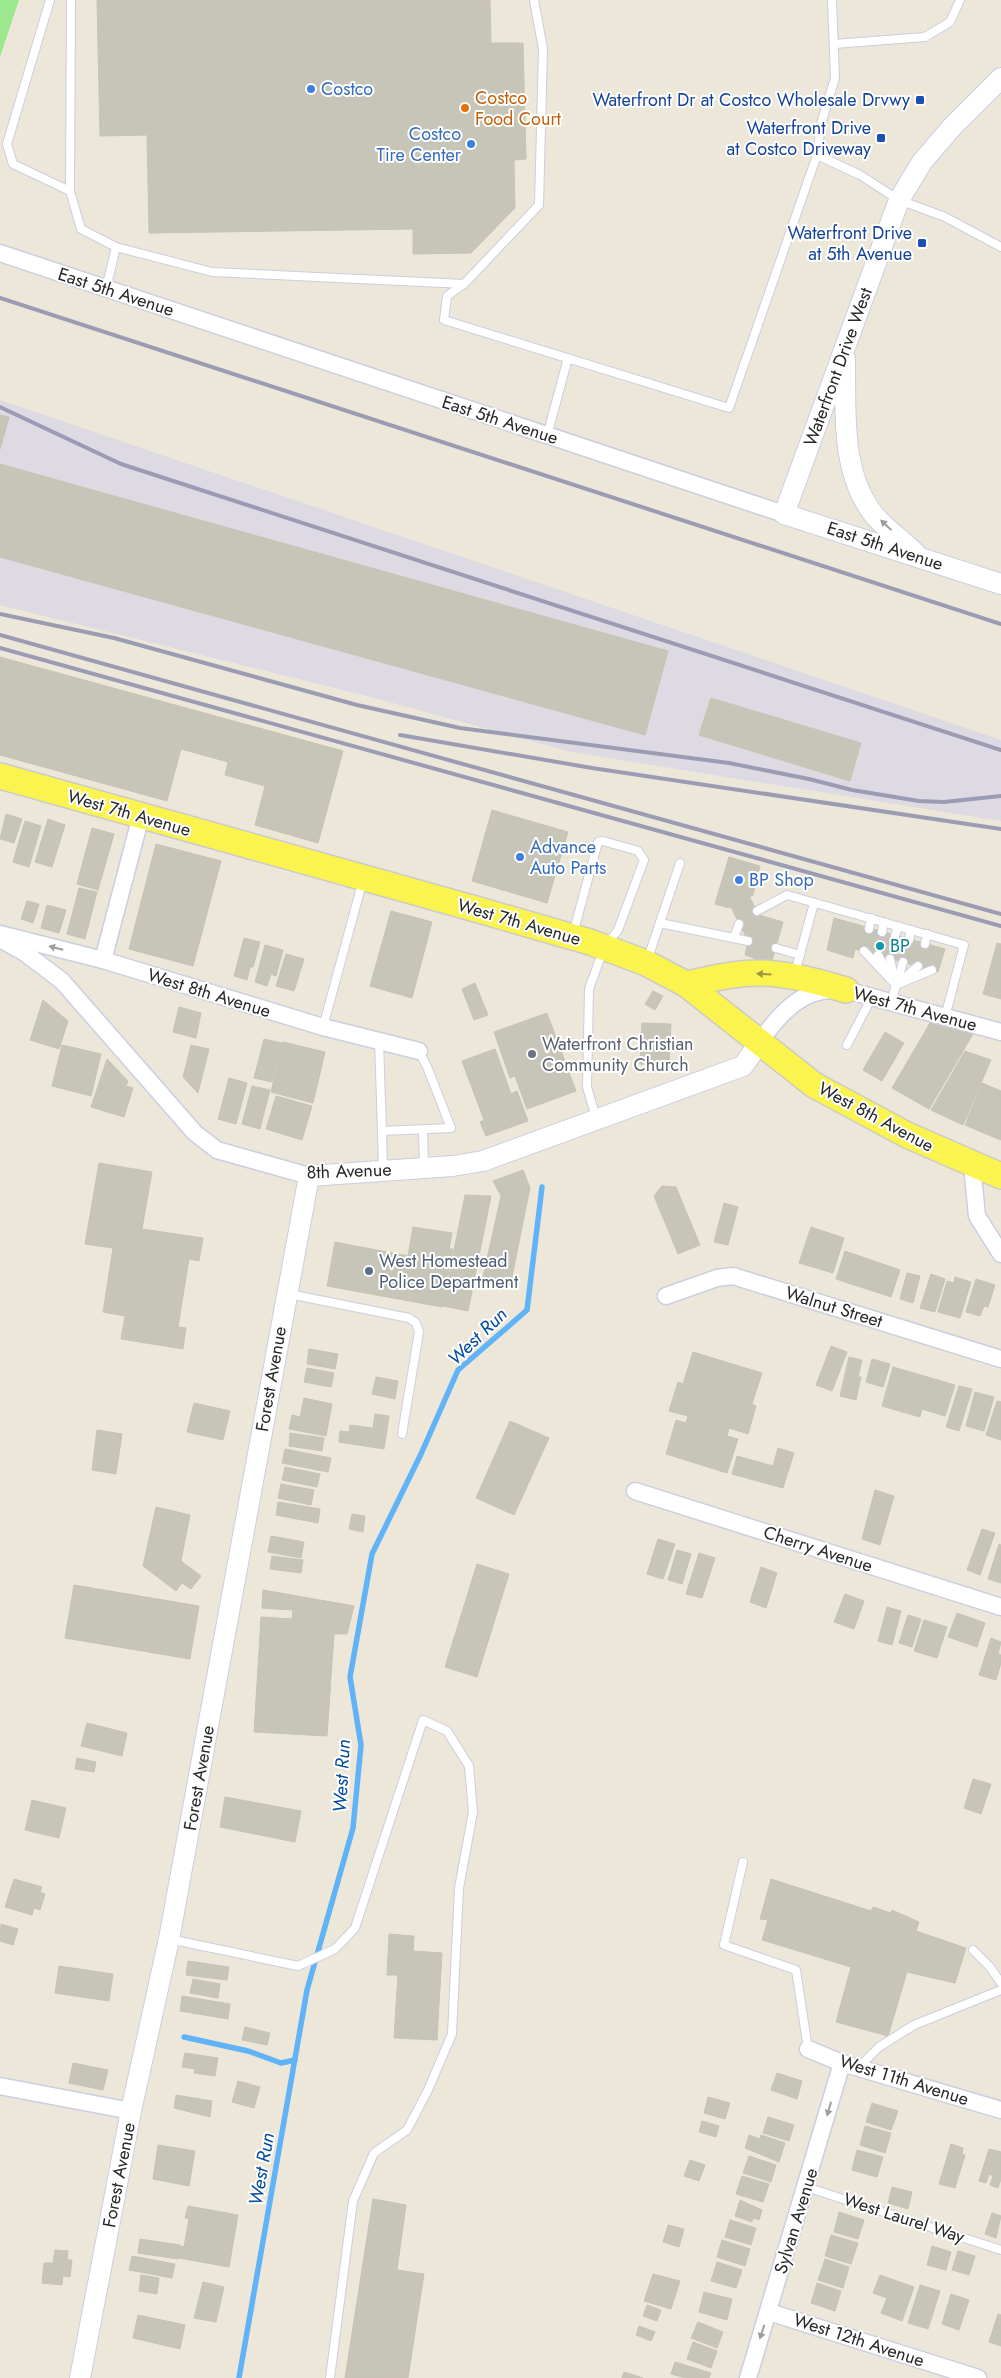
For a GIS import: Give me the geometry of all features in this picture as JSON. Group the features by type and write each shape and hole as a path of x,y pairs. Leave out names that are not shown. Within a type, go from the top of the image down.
{"main road":[{"name":"West 7th Avenue","path":"0,776 604,948 646,963 686,984 760,1042"},
{"path":"686,984 796,966 810,980 846,990"},
{"name":"West 8th Avenue","path":"760,1042 814,1085 907,1135 972,1165 1001,1176"}],"street":[{"name":"Waterfront Drive West","path":"784,514 899,200 922,162 952,127 1001,78"},
{"name":"East 5th Avenue","path":"0,253 547,436 1001,584"},
{"path":"845,347 848,453 856,482 874,514 922,558"},
{"path":"103,960 141,816"},
{"name":"West 8th Avenue","path":"0,934 103,960 323,1027 419,1051"},
{"name":"8th Avenue","path":"0,939 25,952 62,980 195,1133 217,1150 309,1176 424,1168 483,1161 743,1066 760,1042"},
{"name":"West 7th Avenue","path":"760,1042 775,1020 799,1001 821,991 846,990 1001,1032"},
{"path":"972,1165 977,1216 1001,1254"},
{"name":"Forest Avenue","path":"80,2378 131,2111 169,1939 309,1176"},
{"name":"Walnut Street","path":"666,1296 717,1278 733,1276 1001,1359"},
{"name":"Cherry Avenue","path":"635,1491 1001,1606"},
{"name":"West 11th Avenue","path":"808,2049 842,2063 1001,2110"},
{"name":"Sylvan Avenue","path":"748,2378 842,2063"},
{"path":"0,2086 131,2111"},
{"name":"West 12th Avenue","path":"769,2312 978,2378"}],"lane":[{"path":"50,0 7,144 13,164 70,191"},
{"path":"71,0 70,191 81,229 116,247 212,272 464,284"},
{"path":"534,0 544,50 539,206 464,284 447,296 444,320 729,408 817,155 821,124 835,78 832,0"},
{"path":"834,44 925,37 950,22 960,0"},
{"path":"817,155 860,176 899,200 945,217 1001,247"},
{"path":"106,289 116,247"},
{"path":"547,436 568,358"},
{"path":"572,938 598,842 603,840 638,851 644,860 630,901 618,930 604,948 589,989 587,1087 596,1120"},
{"path":"646,963 680,862"},
{"path":"323,1027 363,878"},
{"path":"757,911 787,895 964,944 945,1017"},
{"path":"776,948 796,966 814,903"},
{"path":"869,929 871,918"},
{"path":"660,922 748,941"},
{"path":"882,932 884,922"},
{"path":"734,937 740,924"},
{"path":"896,936 898,926"},
{"path":"908,940 911,930"},
{"path":"925,944 927,934"},
{"path":"939,948 941,938"},
{"path":"864,951 896,985"},
{"path":"878,955 896,985"},
{"path":"890,958 896,985"},
{"path":"892,1002 903,962"},
{"path":"896,985 918,966"},
{"path":"896,985 932,970"},
{"path":"847,1044 872,997"},
{"path":"379,1041 384,1171"},
{"path":"382,1131 451,1128 419,1051"},
{"path":"423,1130 424,1168"},
{"path":"287,1294 409,1318 416,1323 419,1332 402,1434"},
{"path":"169,1939 298,1966 310,1962 334,1949 355,1928 423,1720 448,1731 469,1766 473,1812 459,1888 452,2034 428,2090 407,2130 374,2153 353,2200 330,2378"},
{"path":"742,1862 724,1945 796,1970 808,2049"},
{"path":"973,1950 990,1967 1001,1983"},
{"path":"859,2068 879,2047 914,2025 1001,1990"},
{"name":"West Laurel Way","path":"806,2187 1001,2250"}],"shaded area":[{"path":"0,400 1001,740 1001,821 571,752 371,697 0,605"}],"green space":[{"path":"0,0 19,0 0,57"}],"building":[{"name":"Costco","path":"97,0 490,0 491,43 523,43 526,159 514,160 515,208 471,253 413,254 413,229 149,233 147,135 100,136"},
{"path":"0,415 9,417 0,449"},
{"path":"0,464 668,651 645,735 0,557"},
{"path":"0,657 343,751 318,843 255,825 265,786 225,775 228,762 181,749 167,801 0,755"},
{"path":"711,698 861,743 850,781 699,735"},
{"name":"Advance Auto Parts","path":"492,810 568,832 547,903 472,881"},
{"path":"6,814 22,819 14,843 0,839"},
{"path":"48,819 65,825 52,867 35,862"},
{"path":"25,821 41,826 29,867 13,862"},
{"path":"92,828 114,834 98,890 77,884"},
{"path":"156,844 221,861 193,966 129,949"},
{"name":"BP Shop","path":"729,857 760,866 753,895 729,908 715,904"},
{"path":"79,888 97,892 85,939 67,934"},
{"path":"749,896 759,915 783,922 771,964 745,955 748,941 731,907"},
{"path":"27,901 39,904 33,923 21,919"},
{"path":"47,905 66,910 59,933 41,928"},
{"path":"391,911 432,922 412,998 370,986"},
{"name":"BP","path":"834,918 945,949 938,972 855,949 853,958 827,950"},
{"path":"244,938 260,942 247,980 234,976"},
{"path":"997,943 1001,944 1001,999 983,994"},
{"path":"265,945 283,950 276,976 271,974 267,986 255,982"},
{"path":"286,954 304,959 294,991 276,986"},
{"path":"475,983 488,1015 474,1020 462,989"},
{"path":"653,991 663,996 655,1010 645,1004"},
{"path":"43,1000 68,1021 59,1049 30,1040"},
{"path":"179,1007 201,1013 196,1038 173,1032"},
{"name":"Waterfront Christian Community Church","path":"547,1013 576,1091 527,1109 515,1076 510,1078 494,1032"},
{"path":"642,1023 671,1024 669,1065 640,1064"},
{"path":"930,1023 973,1034 929,1109 892,1088"},
{"path":"885,1032 904,1043 882,1081 863,1070"},
{"path":"264,1039 282,1043 272,1082 254,1078"},
{"path":"283,1042 325,1052 313,1103 271,1092"},
{"path":"62,1045 101,1054 91,1096 52,1086"},
{"path":"191,1045 209,1049 198,1093 183,1077"},
{"path":"495,1049 511,1094 517,1091 528,1121 486,1136 480,1122 484,1120 462,1061"},
{"path":"965,1051 991,1060 963,1125 931,1110"},
{"path":"107,1059 128,1081 126,1086 133,1088 124,1117 91,1107"},
{"path":"229,1078 247,1083 236,1124 218,1119"},
{"path":"982,1083 1001,1091 1001,1096 986,1134 965,1125"},
{"path":"252,1086 270,1090 260,1129 242,1124"},
{"path":"276,1096 312,1106 302,1140 266,1129"},
{"path":"1001,1097 1001,1140 986,1134"},
{"path":"99,1163 152,1172 142,1229 203,1238 199,1261 189,1259 178,1327 186,1328 183,1349 121,1339 125,1316 103,1312 113,1248 85,1244"},
{"path":"523,1170 530,1188 511,1282 483,1277 501,1196 493,1181"},
{"path":"662,1186 676,1187 700,1245 678,1254 654,1196"},
{"path":"465,1195 491,1196 468,1311 443,1306"},
{"path":"724,1203 738,1207 728,1245 714,1242"},
{"path":"413,1227 452,1233 449,1249 453,1249 442,1307 327,1286 335,1242 408,1256"},
{"path":"811,1227 844,1238 833,1273 799,1263"},
{"path":"845,1251 900,1270 891,1297 836,1279"},
{"path":"907,1273 920,1276 913,1303 900,1299"},
{"path":"931,1274 945,1279 935,1312 920,1308"},
{"path":"955,1277 971,1282 960,1318 938,1312 947,1281 954,1283"},
{"path":"976,1279 995,1285 988,1307 984,1306 980,1316 966,1312"},
{"path":"831,1346 847,1352 832,1391 816,1385"},
{"path":"309,1349 338,1354 335,1369 307,1364"},
{"path":"693,1352 762,1373 752,1404 756,1406 748,1434 729,1428 727,1436 738,1439 727,1473 666,1454 676,1420 686,1423 688,1416 669,1411 678,1382 683,1384"},
{"path":"849,1357 862,1360 858,1377 861,1377 856,1400 840,1396"},
{"path":"872,1359 890,1364 883,1387 866,1382"},
{"path":"893,1367 955,1385 945,1416 922,1409 920,1417 882,1406"},
{"path":"307,1368 334,1373 331,1387 304,1382"},
{"path":"376,1377 398,1381 395,1399 372,1394"},
{"path":"959,1386 972,1389 959,1431 946,1427"},
{"path":"975,1392 994,1397 984,1431 966,1426"},
{"path":"304,1398 332,1404 326,1436 289,1429 292,1415 300,1417"},
{"path":"997,1401 1001,1402 1001,1440 986,1435"},
{"path":"194,1403 230,1411 223,1440 187,1432"},
{"path":"375,1414 389,1416 384,1449 339,1442 340,1431 349,1432 350,1425 373,1428"},
{"path":"510,1421 549,1438 514,1515 476,1498"},
{"path":"97,1430 122,1434 116,1474 92,1470"},
{"path":"290,1433 324,1438 322,1451 289,1446"},
{"path":"778,1448 794,1453 783,1488 732,1474 737,1456 773,1466"},
{"path":"285,1449 331,1458 328,1472 282,1463"},
{"path":"285,1467 320,1474 317,1487 282,1480"},
{"path":"281,1484 314,1490 311,1505 278,1498"},
{"path":"875,1490 894,1496 880,1545 862,1539"},
{"path":"278,1502 320,1509 318,1523 276,1515"},
{"path":"156,1507 190,1515 181,1561 201,1576 191,1589 182,1583 176,1591 143,1566"},
{"path":"352,1514 365,1516 363,1532 349,1529"},
{"path":"982,1529 995,1533 980,1575 967,1570"},
{"path":"271,1536 304,1542 301,1558 268,1552"},
{"path":"658,1539 675,1544 663,1579 647,1574"},
{"path":"999,1544 1001,1545 1001,1583 988,1579"},
{"path":"677,1550 691,1554 682,1584 668,1580"},
{"path":"699,1553 715,1558 702,1598 686,1594"},
{"path":"272,1556 303,1560 301,1573 270,1569"},
{"path":"477,1564 509,1574 477,1677 445,1667"},
{"path":"761,1567 777,1573 766,1608 750,1602"},
{"path":"74,1585 199,1606 190,1659 65,1638"},
{"path":"263,1590 354,1606 347,1634 334,1634 327,1736 254,1732 261,1617 292,1619 293,1610 262,1608"},
{"path":"845,1594 864,1601 854,1629 834,1622"},
{"path":"887,1607 901,1611 892,1645 878,1641"},
{"path":"957,1613 985,1623 977,1647 948,1637"},
{"path":"908,1615 921,1619 912,1647 899,1643"},
{"path":"924,1620 947,1627 937,1658 914,1651"},
{"path":"991,1638 1001,1642 998,1654 1001,1655 1001,1663 996,1680 979,1675"},
{"path":"87,1723 127,1733 122,1756 81,1746"},
{"path":"77,1758 96,1762 94,1772 75,1769"},
{"path":"973,1779 991,1784 981,1814 964,1808"},
{"path":"225,1797 301,1811 295,1842 220,1827"},
{"path":"32,1800 66,1808 59,1838 25,1830"},
{"path":"14,1879 42,1887 40,1892 45,1894 40,1910 34,1908 32,1915 5,1907"},
{"path":"771,1879 871,1911 873,1907 891,1913 892,1910 919,1922 916,1931 966,1948 955,1983 907,1972 888,2036 836,2022 851,1967 762,1940 768,1920 760,1919"},
{"path":"1,1924 18,1929 13,1945 0,1941"},
{"path":"389,1934 414,1936 413,1951 442,1953 437,2040 394,2038 398,1975 387,1975"},
{"path":"188,1961 229,1967 227,1980 186,1975"},
{"path":"59,1966 113,1974 109,2001 55,1993"},
{"path":"193,1979 220,1984 218,1998 190,1993"},
{"path":"182,1996 230,2004 228,2019 180,2011"},
{"path":"245,2027 270,2033 267,2045 242,2040"},
{"path":"185,2053 218,2058 215,2076 194,2073 195,2069 182,2067"},
{"path":"73,2063 108,2070 103,2090 69,2083"},
{"path":"777,2073 802,2081 797,2099 771,2090"},
{"path":"238,2081 260,2087 254,2108 232,2102"},
{"path":"176,2095 212,2101 210,2117 174,2108"},
{"path":"708,2097 730,2103 725,2119 704,2113"},
{"path":"872,2103 898,2111 891,2130 866,2122"},
{"path":"768,2117 794,2125 789,2141 763,2133"},
{"path":"702,2121 719,2126 716,2137 699,2132"},
{"path":"865,2126 891,2133 885,2153 860,2145"},
{"path":"749,2135 760,2139 761,2135 785,2143 779,2162 745,2148"},
{"path":"951,2144 963,2148 962,2154 965,2155 955,2188 939,2184"},
{"path":"158,2145 195,2151 189,2186 153,2179"},
{"path":"989,2149 1001,2152 1001,2179 998,2188 990,2185 993,2176 989,2174 986,2183 979,2181"},
{"path":"857,2150 883,2157 877,2177 852,2170"},
{"path":"749,2156 776,2165 771,2182 743,2173"},
{"path":"690,2160 705,2165 699,2181 684,2176"},
{"path":"742,2176 769,2184 763,2202 736,2194"},
{"path":"892,2187 912,2192 908,2209 888,2203"},
{"path":"373,2199 406,2205 397,2270 424,2274 408,2378 345,2378"},
{"path":"740,2200 762,2210 759,2220 753,2218 752,2222 735,2216"},
{"path":"188,2206 238,2215 229,2267 179,2258 181,2246 184,2247 189,2219 185,2218"},
{"path":"839,2212 864,2220 858,2239 834,2232"},
{"path":"992,2213 1001,2216 996,2238 985,2234"},
{"path":"730,2220 756,2228 751,2245 725,2237"},
{"path":"668,2225 684,2229 679,2247 663,2242"},
{"path":"831,2235 858,2243 851,2264 825,2256"},
{"path":"140,2239 180,2245 178,2259 138,2253"},
{"path":"722,2240 750,2249 745,2266 717,2257"},
{"path":"932,2246 951,2252 946,2270 927,2265"},
{"path":"55,2250 68,2251 67,2260 72,2260 70,2277 63,2276 62,2285 42,2283 44,2263 53,2263"},
{"path":"958,2251 975,2256 969,2275 952,2270"},
{"path":"132,2256 175,2264 172,2278 129,2270"},
{"path":"825,2259 849,2267 843,2288 818,2280"},
{"path":"717,2262 742,2270 736,2288 711,2281"},
{"path":"653,2274 680,2281 671,2309 644,2301"},
{"path":"141,2275 159,2278 157,2294 139,2291"},
{"path":"880,2275 914,2287 902,2321 881,2313 887,2298 873,2293"},
{"path":"203,2282 224,2287 216,2322 194,2318"},
{"path":"817,2283 841,2291 835,2311 811,2303"},
{"path":"920,2285 940,2291 928,2329 908,2323"},
{"path":"704,2292 732,2299 727,2320 699,2312"},
{"path":"951,2294 969,2300 959,2330 942,2324"},
{"path":"647,2305 661,2310 657,2321 643,2316"},
{"path":"998,2314 1001,2315 1001,2346 989,2342"},
{"path":"138,2315 185,2325 180,2349 133,2338"},
{"path":"698,2322 723,2332 717,2348 691,2338"},
{"path":"639,2326 655,2332 651,2341 636,2335"},
{"path":"693,2342 717,2351 711,2368 687,2359"},
{"path":"675,2362 711,2373 709,2378 686,2378 671,2374"},
{"path":"624,2372 643,2378 622,2378"}],"waterway":[{"name":"West Run","path":"239,2378 307,1990 353,1828 361,1745 350,1677 372,1554 421,1454 458,1370 527,1310 542,1187"},
{"path":"184,2037 248,2051 281,2063 295,2060"}],"railway":[{"path":"0,298 1001,624"},
{"path":"0,407 121,464 1001,750"},
{"path":"0,614 114,638 357,705 460,728 729,763 809,779 852,790 919,801 944,802 1001,796"},
{"path":"0,635 1001,914"},
{"path":"0,648 1001,926"},
{"path":"400,735 592,768 1001,829"}],"place":[{"name":"Costco","path":"311,89"},
{"name":"Waterfront Dr at Costco Wholesale Drvwy","path":"920,100"},
{"name":"Costco Food Court","path":"465,108"},
{"name":"Waterfront Drive at Costco Driveway","path":"881,138"},
{"name":"Costco Tire Center","path":"471,144"},
{"name":"Waterfront Drive at 5th Avenue","path":"922,243"},
{"name":"Advance Auto Parts","path":"520,857"},
{"name":"BP Shop","path":"739,880"},
{"name":"BP","path":"880,946"},
{"name":"Waterfront Christian Community Church","path":"532,1054"},
{"name":"West Homestead Police Department","path":"369,1271"}]}
